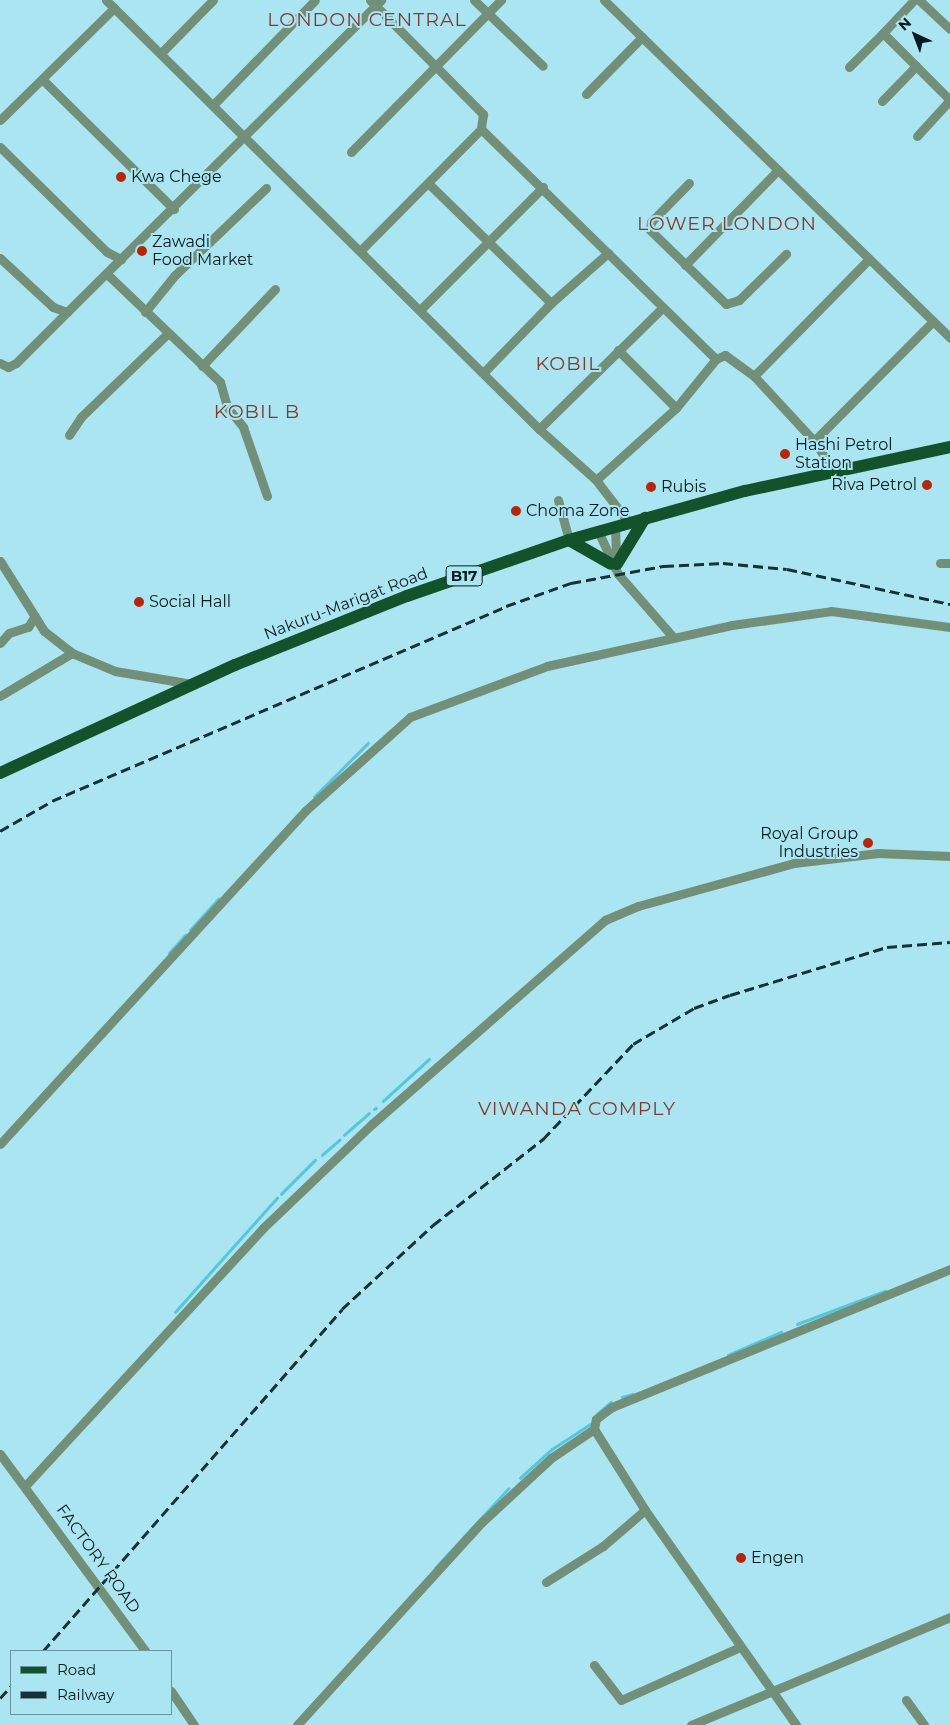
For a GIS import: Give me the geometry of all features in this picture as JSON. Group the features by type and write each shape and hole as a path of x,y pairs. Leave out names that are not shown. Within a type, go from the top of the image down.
{"main road":[{"name":"Nakuru-Marigat Road","path":"0,773 192,684 407,596 568,540 629,522 835,472 950,448"},
{"path":"568,540 615,566 645,518"}],"street":[{"path":"106,0 539,429 596,480 629,522"},
{"path":"161,53 214,0"},
{"path":"213,105 315,0"},
{"path":"474,0 543,66"},
{"path":"351,152 502,0"},
{"path":"604,0 950,338"},
{"path":"849,66 914,0"},
{"path":"919,0 950,29"},
{"path":"0,363 8,367 16,363 246,138 376,2 435,67 483,114 481,129 360,251"},
{"path":"0,120 43,80 114,8"},
{"path":"883,33 950,100 917,136"},
{"path":"586,94 642,37"},
{"path":"882,101 916,66"},
{"path":"43,80 174,209"},
{"path":"481,129 543,186 662,308 716,360"},
{"path":"0,147 107,252 121,259"},
{"path":"686,265 778,170"},
{"path":"428,183 489,238 551,303"},
{"path":"689,183 649,226 726,304 734,303 786,254"},
{"path":"420,310 489,238 543,186"},
{"path":"145,312 176,275 266,188"},
{"path":"483,373 551,303 608,253"},
{"path":"0,258 53,307 67,312"},
{"path":"754,376 869,259"},
{"path":"106,274 226,391 225,403 243,427 266,496"},
{"path":"202,366 275,289"},
{"path":"539,429 662,308"},
{"path":"814,441 933,321"},
{"path":"69,435 81,417 167,334"},
{"path":"618,350 676,408"},
{"path":"596,480 676,408 716,360 725,355 754,376 814,441 835,472"},
{"path":"558,500 566,517 568,540"},
{"path":"615,526 615,566"},
{"path":"598,531 615,566 672,636"},
{"path":"0,561 52,639 72,653 115,671 192,684"},
{"path":"940,564 950,563"},
{"path":"0,1144 210,920 306,811 392,730 420,712 499,681 672,636 831,612 950,627"},
{"path":"0,643 6,635 28,627 35,616"},
{"path":"0,696 72,653"},
{"path":"26,1486 270,1222 372,1124 605,920 638,906 794,862 878,853 950,856"},
{"path":"796,1725 645,1510 594,1429 596,1419 612,1407 950,1269"},
{"path":"298,1725 482,1522 551,1458 594,1429"},
{"name":"FACTORY ROAD","path":"0,1454 26,1486 144,1650"},
{"path":"546,1582 603,1546 645,1510"},
{"path":"691,1725 950,1617"},
{"path":"594,1665 621,1700 740,1647"},
{"path":"172,1692 194,1725"},
{"path":"906,1700 924,1725"}],"waterway":[{"path":"314,797 368,743"},
{"path":"190,930 218,899"},
{"path":"169,953 185,935"},
{"path":"383,1101 429,1059"},
{"path":"344,1135 369,1113"},
{"path":"322,1155 339,1140"},
{"path":"281,1194 315,1160"},
{"path":"175,1312 277,1198"},
{"path":"797,1324 885,1291"},
{"path":"728,1355 781,1332"},
{"path":"622,1397 633,1394"},
{"path":"597,1414 611,1402"},
{"path":"520,1478 552,1449 592,1423"},
{"path":"435,1568 508,1489"}],"railway":[{"path":"0,831 52,801 506,606 571,583 664,566 723,563 787,569 950,604"},
{"path":"44,1650 342,1309 433,1225 543,1139 633,1044 694,1008 730,995 887,947 950,942"},
{"path":"0,1698 10,1687"}],"place":[{"name":"Kwa Chege","path":"121,177"},
{"name":"Zawadi Food Market","path":"142,251"},
{"name":"Hashi Petrol Station","path":"785,454"},
{"name":"Riva Petrol","path":"927,485"},
{"name":"Rubis","path":"651,487"},
{"name":"Choma Zone","path":"516,511"},
{"name":"Social Hall","path":"139,602"},
{"name":"Royal Group Industries","path":"868,843"},
{"name":"Engen","path":"741,1558"}],"district":[{"name":"LONDON CENTRAL","path":"367,20"},
{"name":"LOWER LONDON","path":"727,224"},
{"name":"KOBIL","path":"568,364"},
{"name":"KOBIL B","path":"257,412"},
{"name":"VIWANDA COMPLY","path":"577,1109"}]}
